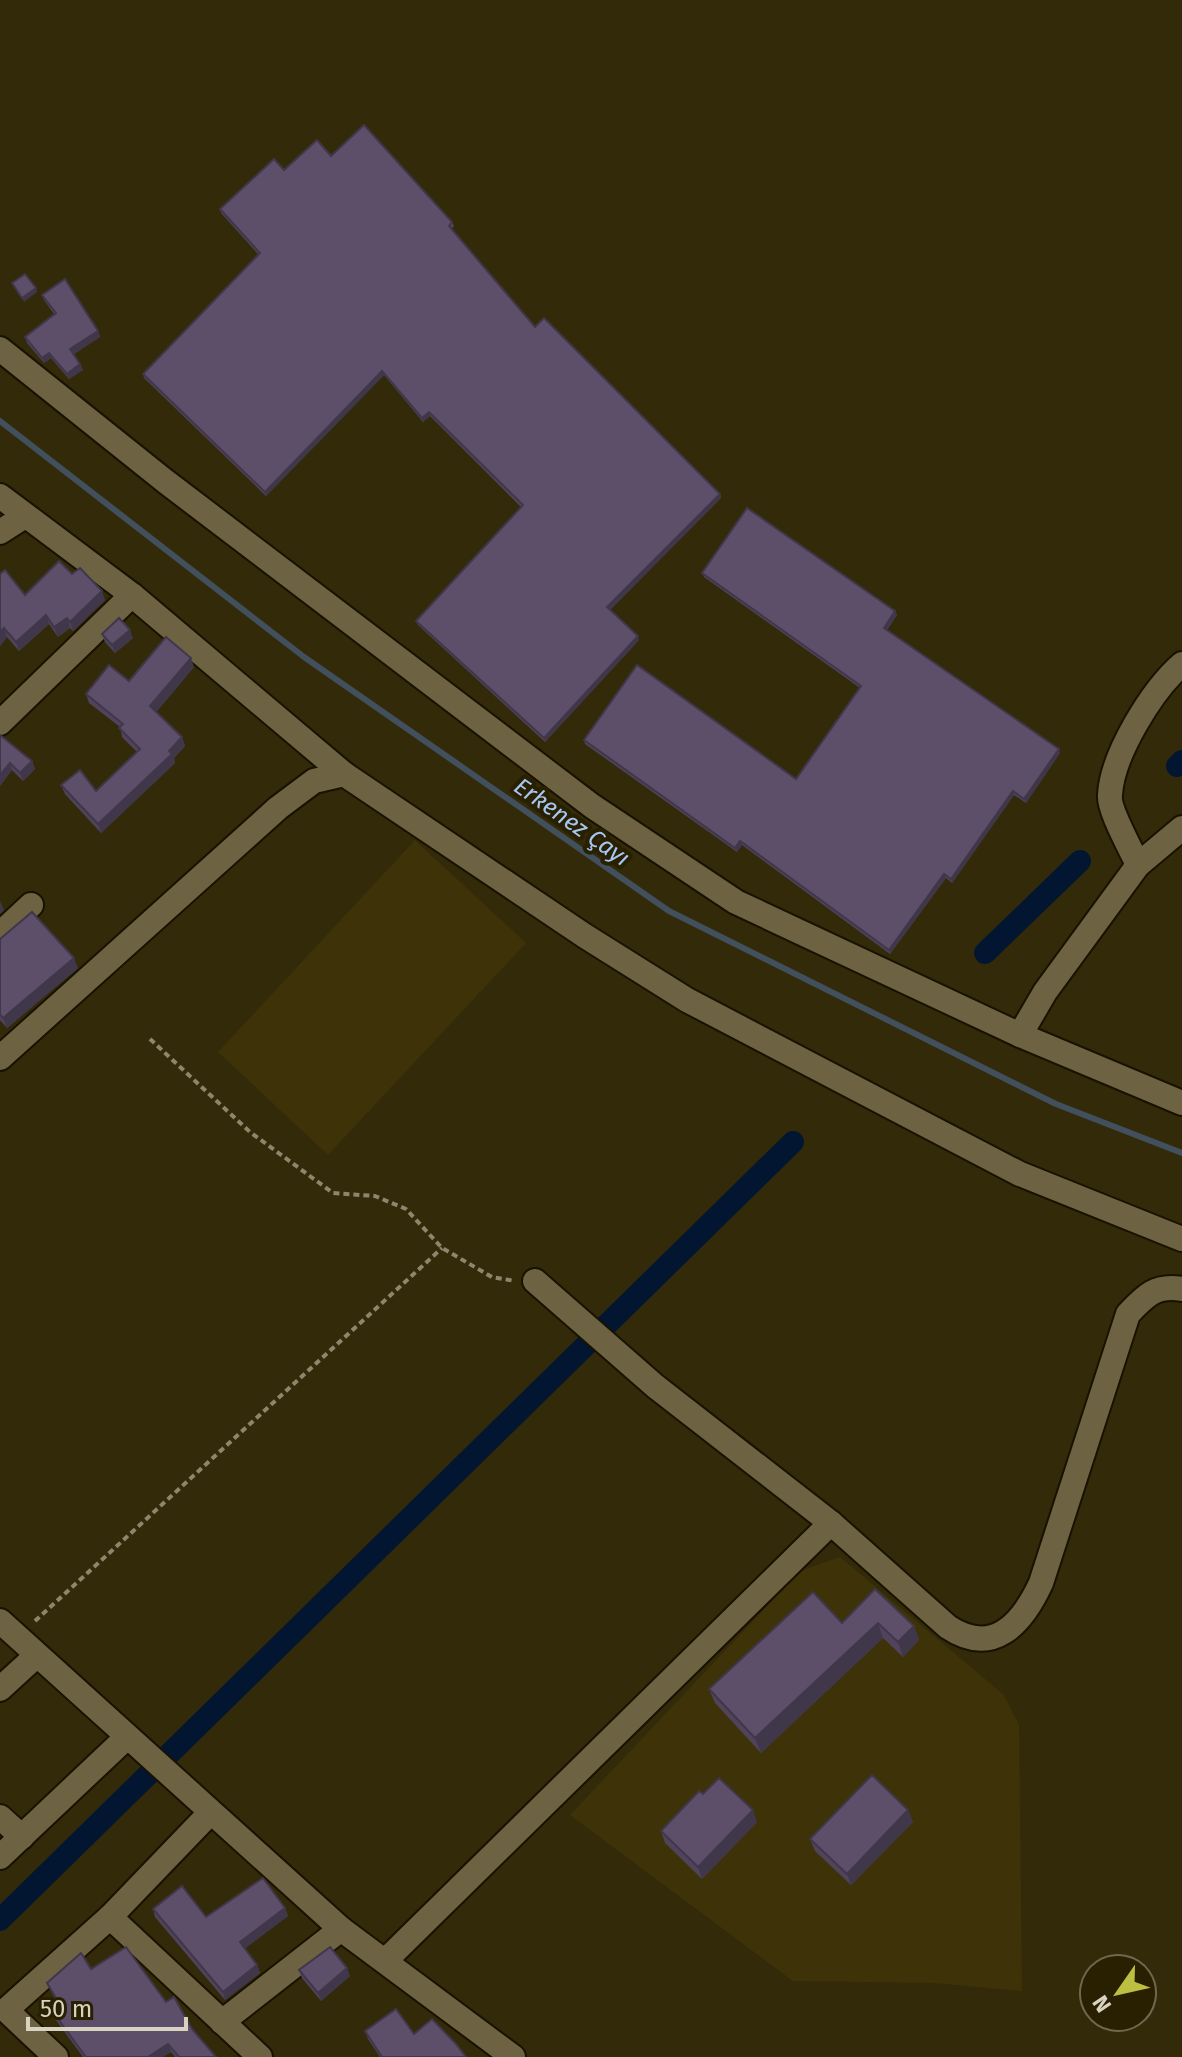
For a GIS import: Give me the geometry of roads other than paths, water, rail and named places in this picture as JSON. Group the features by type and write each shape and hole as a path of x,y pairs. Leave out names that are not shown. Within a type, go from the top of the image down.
{"street":[{"path":"0,349 178,490 592,806 736,902 1020,1035 1182,1103"},
{"path":"0,496 132,595 344,774 585,936 723,1021 1020,1174 1182,1239"},
{"path":"0,532 25,516"},
{"path":"0,723 132,595"},
{"path":"1138,865 1109,798 1119,757 1163,681 1182,664"},
{"path":"0,1058 278,808 314,781 344,774"},
{"path":"1020,1035 1045,992 1138,865 1182,828"},
{"path":"0,934 31,905"},
{"path":"544,1288 618,1355 831,1523 956,1633 965,1638 986,1639 1003,1633 1028,1611 1041,1583 1128,1314 1148,1292 1168,1286 1182,1289"},
{"path":"385,1961 831,1523"},
{"path":"9,1629 341,1929 513,2057"},
{"path":"0,1689 36,1656"},
{"path":"0,1857 131,1740"},
{"path":"56,2057 6,2010 110,1917 210,1813"},
{"path":"0,1817 22,1837"},
{"path":"110,1917 260,2057"},
{"path":"222,2022 341,1929"}],"waterway":[{"name":"Erkenez Çayı","path":"0,421 304,657 669,911 1056,1104 1182,1153"},
{"path":"1177,766 1182,761"},
{"path":"985,953 1080,861"},
{"path":"0,1920 793,1142"}]}
